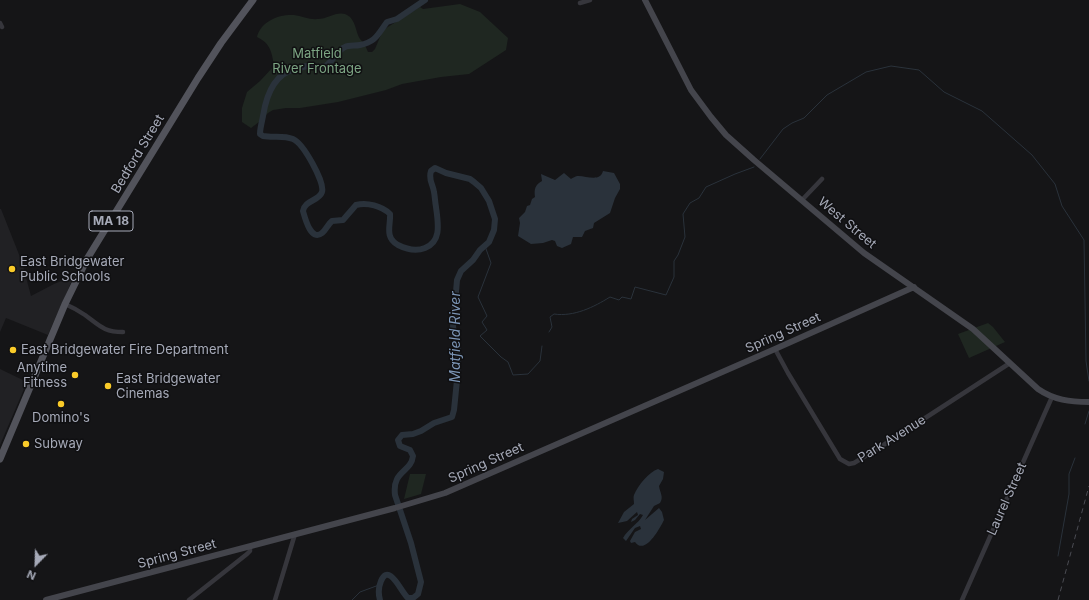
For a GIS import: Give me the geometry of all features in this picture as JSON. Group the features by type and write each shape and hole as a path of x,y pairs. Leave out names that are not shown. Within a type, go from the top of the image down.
{"main road":[{"name":"Bedford Street","path":"0,459 65,304 95,246 221,43 253,0"},
{"name":"West Street","path":"645,0 685,78 710,118 720,130 742,150 864,253 972,329 1033,385 1052,397 1070,402 1089,402"},
{"name":"Spring Street","path":"46,600 395,508 451,490 914,287"}],"street":[{"path":"580,3 590,0"},
{"path":"802,200 822,179"},
{"path":"65,304 79,311 105,330 123,332"},
{"name":"Park Avenue","path":"775,349 840,459 849,464 854,463 882,446 1010,363"},
{"name":"Laurel Street","path":"962,600 1052,397"},
{"path":"275,600 295,534"},
{"path":"189,600 245,556 250,551 250,546"}],"shaded area":[{"path":"603,171 614,173 620,184 620,189 610,213 594,223 593,228 585,231 582,237 573,237 571,244 562,248 557,246 555,241 552,240 543,243 531,244 518,236 520,223 519,218 535,197 536,188 542,181 541,174 555,180 564,173 571,179 577,176 596,178 601,175"},
{"name":"East Bridgewater Public Schools","path":"0,209 22,262 31,296 74,276 48,335 6,318 0,332"},
{"path":"0,369 27,382 0,445"},
{"path":"658,469 664,472 663,479 659,486 662,499 660,503 654,506 645,520 659,508 662,512 664,520 652,539 643,546 635,542 631,543 630,541 635,532 641,529 640,526 635,528 626,541 623,538 643,515 640,514 631,522 632,519 638,515 637,512 627,521 618,523 624,512 634,504 634,496 641,483 651,473"}],"green space":[{"name":"Matfield River Frontage","path":"460,4 480,12 508,38 506,50 469,74 402,84 386,90 338,102 300,108 273,110 251,128 242,122 242,108 247,92 274,66 270,48 265,42 257,37 262,27 271,20 288,15 322,19 338,14 346,15 352,19 359,37 368,52 372,52 375,49 383,30 420,7 423,9"},
{"path":"988,323 1005,342 969,358 958,334"},
{"path":"410,474 426,474 421,494 404,499"}],"waterway":[{"name":"Matfield River","path":"380,600 380,584 384,576 388,575 395,580 408,598 413,598 418,594 421,582 411,543 395,495 396,481 412,462 413,456 410,450 400,446 398,440 402,435 413,434 434,423 452,417 457,380 458,350 453,327 457,280 461,271 489,242 494,230 495,219 489,201 481,188 474,182 470,179 446,173 435,168 431,171 430,179 438,219 438,231 434,241 425,248 411,250 394,242 389,231 390,214 379,207 369,204 356,205 343,220 332,221 322,233 318,235 315,234 309,228 303,211 304,207 318,197 322,192 322,187 317,172 302,148 293,139 286,137 263,136 260,132 266,101 272,87 282,76 295,69 307,66 325,66 342,49 347,46 360,45 370,42 376,37 387,22 397,19 425,0"},
{"path":"760,159 783,129 804,118 827,95 866,72 891,66 919,70 944,92 982,111 1032,155 1055,184 1062,206 1084,240 1086,361 1089,381"},
{"path":"549,332 552,327 550,317 554,314 561,315 576,313 591,308 610,297 619,300 622,297 631,299 635,287 666,295 674,277 674,261 685,237 683,214 690,203 699,198 706,187 754,167"},
{"path":"485,246 491,263 478,297 487,316 482,322 487,330 480,336 508,362 513,375 528,374 540,361 542,346"},
{"path":"1085,424 1089,411"},
{"path":"1058,556 1069,494 1069,474 1075,458"},
{"path":"352,600 360,592 379,585"}],"railway":[{"path":"1058,600 1089,486"}],"place":[{"name":"East Bridgewater Public Schools","path":"12,269"},
{"name":"East Bridgewater Fire Department","path":"13,350"},
{"name":"Anytime Fitness","path":"75,375"},
{"name":"East Bridgewater Cinemas","path":"108,386"},
{"name":"Domino's","path":"61,404"},
{"name":"Subway","path":"26,444"}]}
